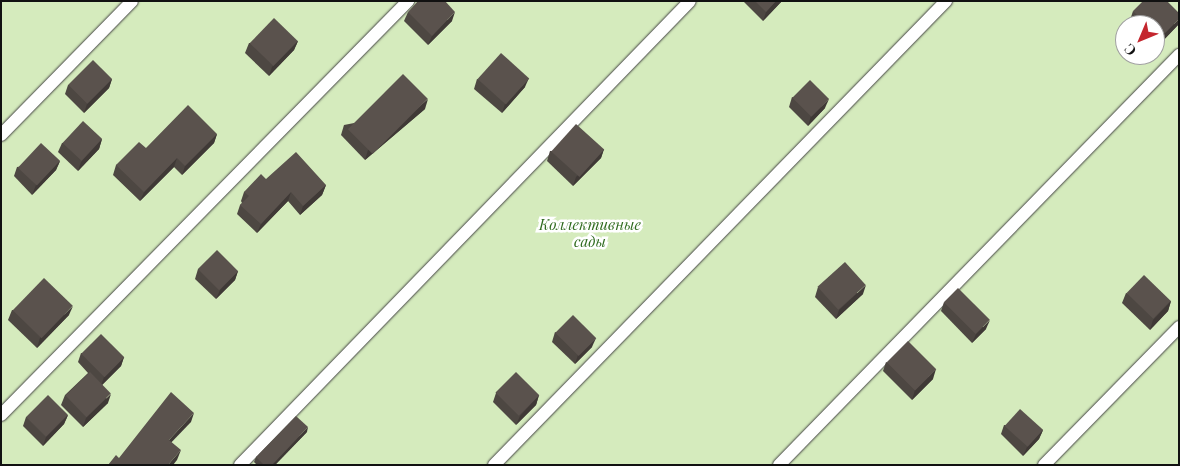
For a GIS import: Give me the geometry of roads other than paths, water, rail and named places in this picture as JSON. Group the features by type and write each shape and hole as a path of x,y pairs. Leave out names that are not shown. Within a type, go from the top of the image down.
{"lane":[{"path":"1,135 132,1"},
{"path":"1,415 408,1"},
{"path":"240,465 690,1"},
{"path":"494,465 946,1"},
{"path":"779,465 1179,55"},
{"path":"1044,465 1179,328"}],"park label":[{"name":"Коллективные сады","path":"590,232"}]}
